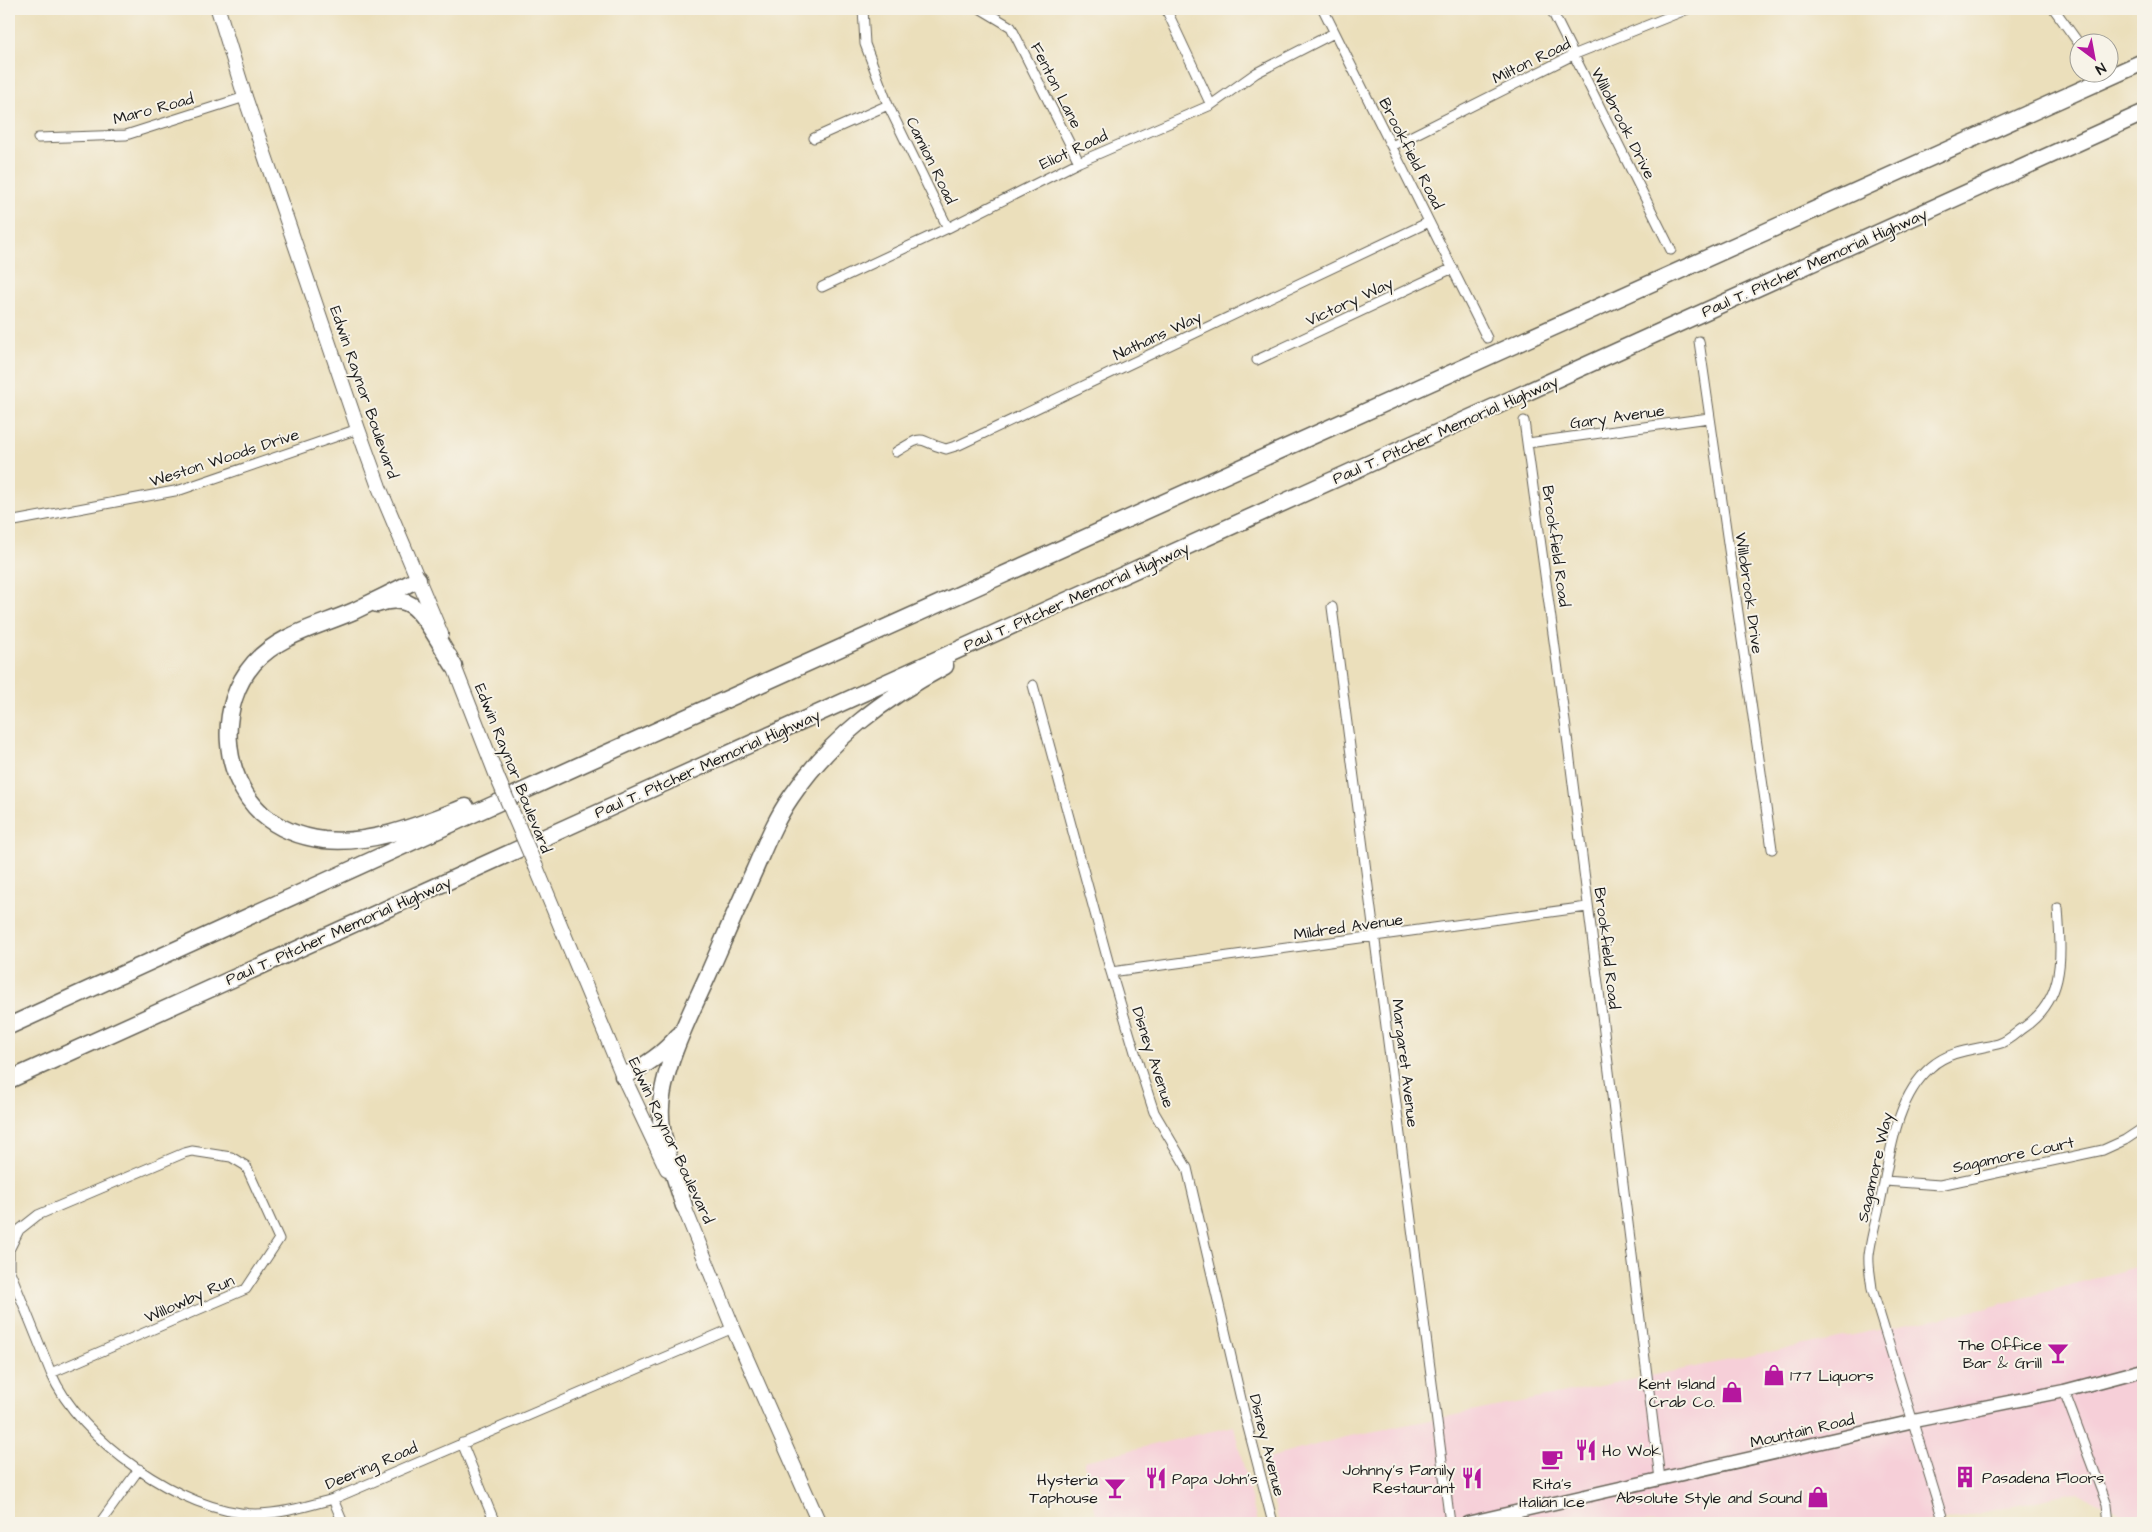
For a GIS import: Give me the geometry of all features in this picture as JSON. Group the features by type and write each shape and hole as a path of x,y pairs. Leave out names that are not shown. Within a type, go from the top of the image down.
{"highway":[{"path":"9,1026 576,768 2143,62"},
{"name":"Paul T. Pitcher Memorial Highway","path":"9,1080 2143,113"},
{"path":"684,1206 664,1135 661,1109 662,1090 685,1028 770,834 790,798 813,768 857,723 883,703 916,682 1285,502"},
{"path":"418,579 354,611 284,639 266,651 253,664 242,681 230,718 228,736 230,756 240,784 248,798 262,814 283,828 303,837 350,841 366,839 404,829 576,768"},
{"path":"354,611 388,601 403,601 413,606 421,614 454,666"},
{"path":"623,1076 638,1069 659,1055 685,1028"}],"main road":[{"name":"Edwin Raynor Boulevard","path":"218,9 245,97 379,487 454,666 498,779 623,1076 684,1206 733,1328 819,1523"},
{"name":"Mountain Road","path":"1467,1523 1914,1421 2064,1391 2143,1370"}],"street":[{"path":"814,138 888,105 865,44 863,9"},
{"name":"Fenton Lane","path":"981,9 1011,26 1079,162"},
{"path":"1166,9 1211,105"},
{"name":"Brookfield Road","path":"1322,9 1487,338"},
{"name":"Willobrook Drive","path":"1551,9 1671,250"},
{"name":"Milton Road","path":"1392,146 1573,55 1688,9"},
{"path":"2054,9 2071,32"},
{"name":"Eliot Road","path":"822,287 948,228 1079,162 1211,105 1256,73 1334,34"},
{"name":"Maro Road","path":"38,138 126,135 245,97"},
{"name":"Camion Road","path":"888,105 948,228"},
{"name":"Nathans Way","path":"896,452 916,440 924,439 946,449 959,445 1429,222"},
{"name":"Victory Way","path":"1257,360 1452,268"},
{"name":"Willobrook Drive","path":"1699,341 1772,850"},
{"name":"Gary Avenue","path":"1528,443 1709,418"},
{"name":"Brookfield Road","path":"1524,421 1567,736 1587,908 1660,1479"},
{"name":"Weston Woods Drive","path":"9,522 180,490 358,429"},
{"name":"Margaret Avenue","path":"1332,607 1450,1523"},
{"name":"Disney Avenue","path":"1033,684 1112,972 1154,1112 1188,1168 1244,1412 1273,1523"},
{"name":"Mildred Avenue","path":"1112,972 1587,908"},
{"name":"Sagamore Way","path":"1944,1523 1872,1289 1869,1256 1898,1124 1907,1100 1919,1079 1932,1066 1956,1052 2000,1044 2030,1024 2042,1010 2059,977 2061,957 2058,908"},
{"name":"Sagamore Court","path":"1885,1182 1940,1185 2103,1150 2125,1140 2143,1128"},
{"name":"Willowby Run","path":"192,1151 230,1158 246,1166 279,1239 246,1289 51,1373 9,1269 9,1250 19,1230 38,1215 192,1151"},
{"name":"Deering Road","path":"51,1373 66,1399 101,1439 139,1469 172,1491 204,1505 245,1513 292,1511 333,1499 733,1328"},
{"path":"2064,1391 2107,1505 2109,1523"},
{"path":"462,1443 495,1523"},
{"path":"100,1523 139,1469"},
{"path":"333,1499 343,1523"},
{"path":"244,1523 245,1513"}],"shaded area":[{"path":"2143,1265 2143,1521 2141,1522 2078,1492 1936,1523 1279,1523 1264,1459 1345,1437 1983,1309"},
{"path":"1234,1426 1257,1523 1098,1523 1084,1461"}],"place":[{"name":"The Office Bar & Grill","path":"2058,1353"},
{"name":"177 Liquors","path":"1774,1375"},
{"name":"Kent Island Crab Co.","path":"1732,1392"},
{"name":"Ho Wok","path":"1586,1450"},
{"name":"Rita's Italian Ice","path":"1552,1459"},
{"name":"Pasadena Floors","path":"1965,1477"},
{"name":"Papa John's","path":"1156,1478"},
{"name":"Johnny's Family Restaurant","path":"1472,1478"},
{"name":"Hysteria Taphouse","path":"1115,1488"},
{"name":"Absolute Style and Sound","path":"1818,1497"}]}
